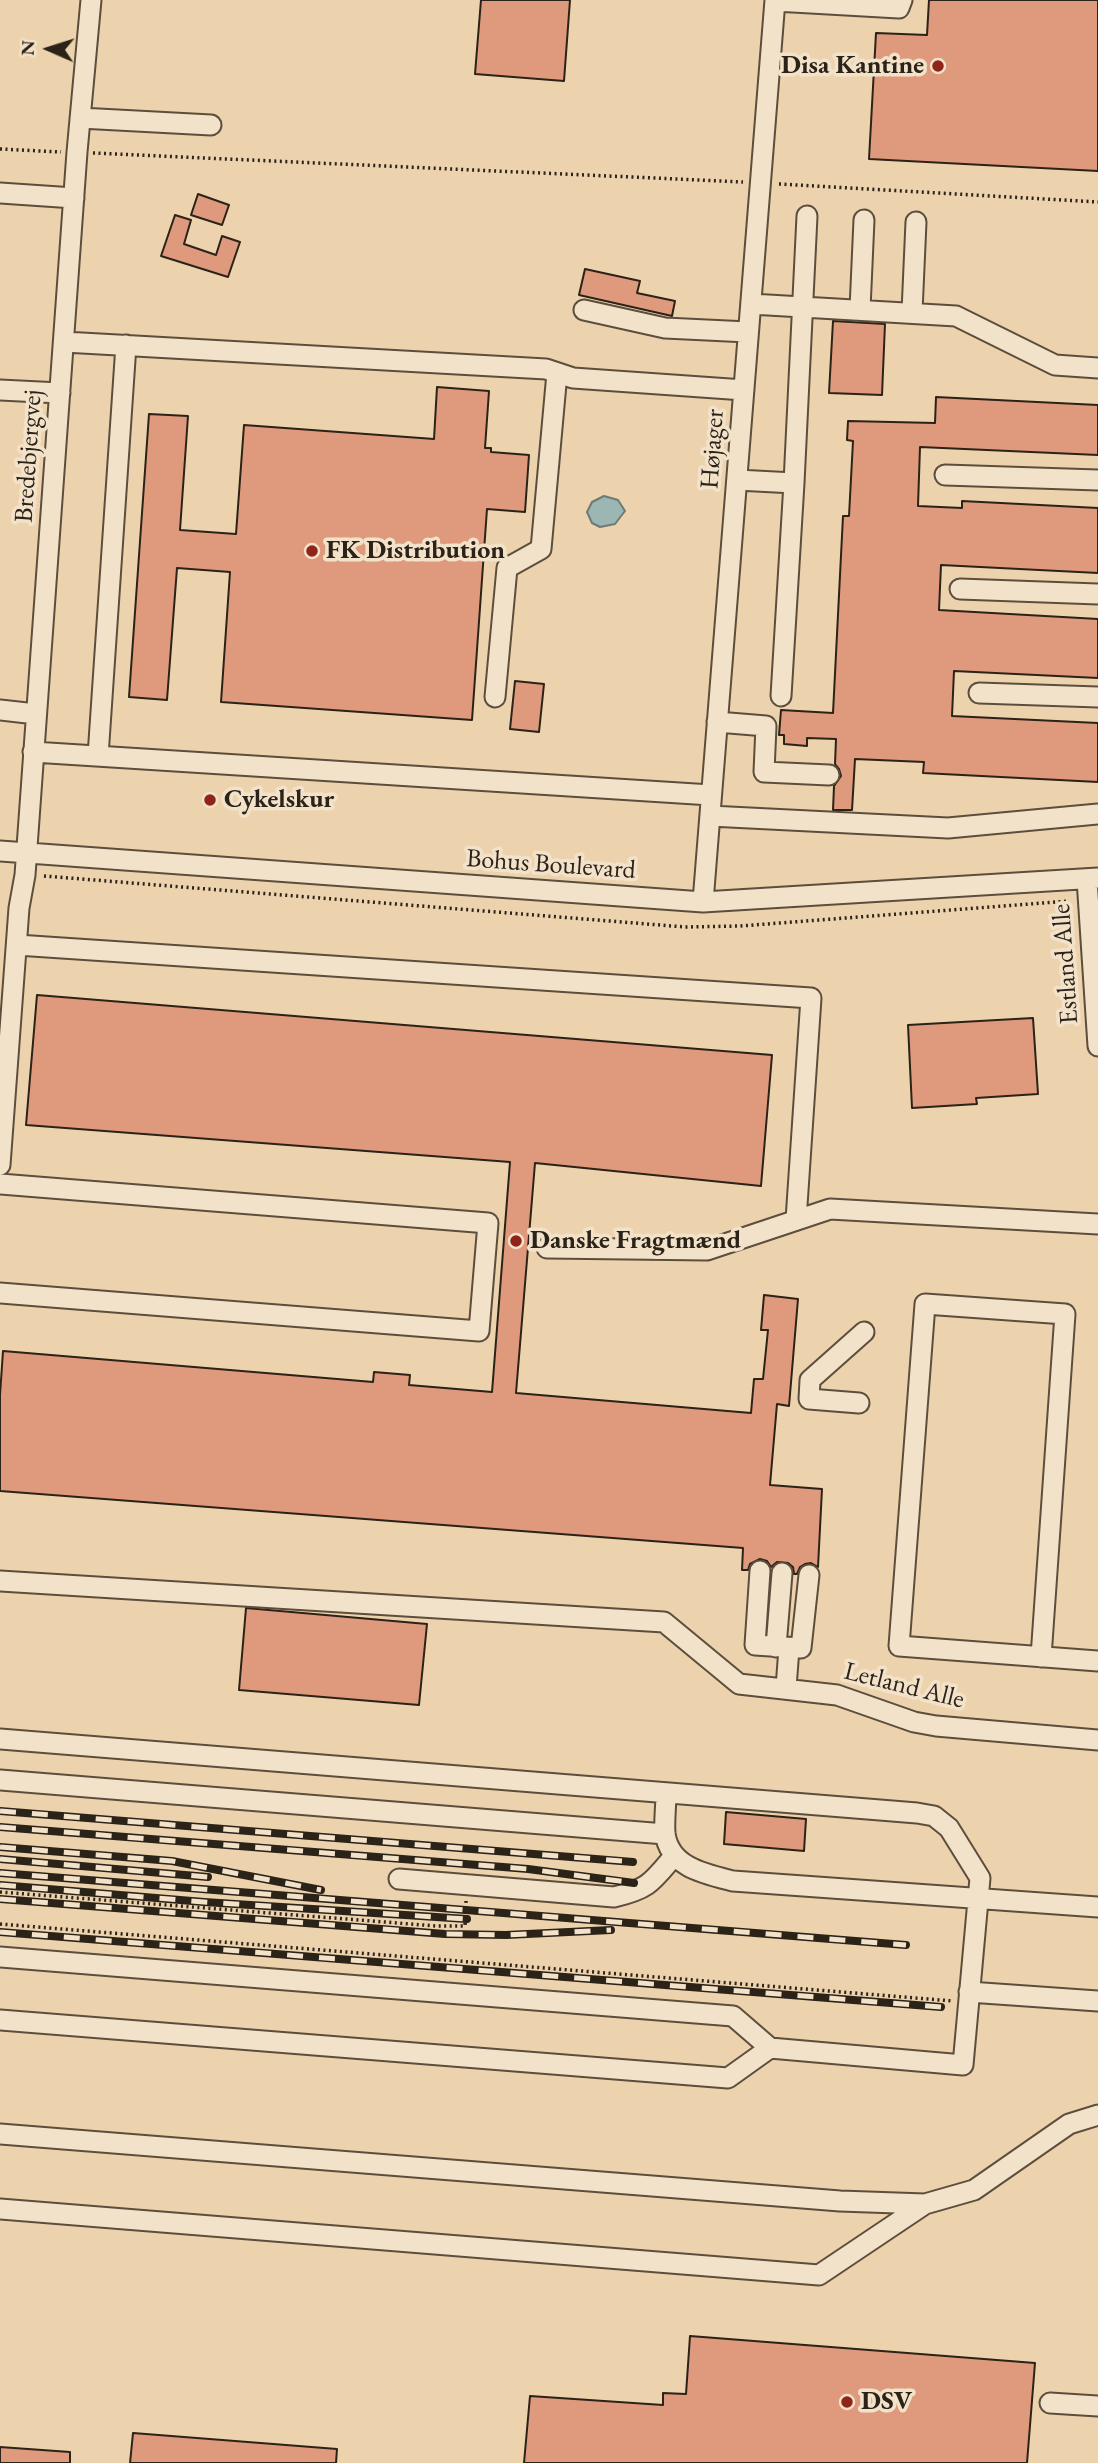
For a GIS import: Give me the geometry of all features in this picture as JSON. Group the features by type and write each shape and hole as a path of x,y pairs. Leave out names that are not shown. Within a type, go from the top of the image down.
{"street":[{"name":"Bredebjergvej","path":"0,1165 4,1046 26,853 77,152 91,0"},
{"path":"775,0 899,8 902,0"},
{"name":"Højager","path":"703,902 775,0"},
{"path":"80,118 211,125"},
{"path":"0,192 74,198"},
{"path":"781,696 807,216"},
{"path":"860,309 864,220"},
{"path":"912,312 916,222"},
{"path":"751,304 956,316 1055,365 1098,368"},
{"path":"584,310 665,328 748,332"},
{"path":"64,342 546,369 573,378 744,390"},
{"path":"98,755 126,345"},
{"path":"495,697 507,568 541,549 557,373"},
{"path":"0,390 60,393"},
{"path":"945,475 1098,480"},
{"path":"737,480 794,484"},
{"path":"960,589 1098,594"},
{"path":"979,692 1098,697"},
{"path":"0,710 36,714"},
{"path":"717,722 766,726 764,772 829,775"},
{"path":"33,752 711,795"},
{"path":"710,816 948,828 1098,814"},
{"name":"Bohus Boulevard","path":"0,851 703,902 1093,878"},
{"name":"Estland Alle","path":"1093,878 1098,1046"},
{"path":"17,945 811,998 796,1220"},
{"path":"0,1184 488,1223 479,1331 0,1293"},
{"path":"547,1248 707,1250 830,1209 1098,1224"},
{"path":"1041,1657 1065,1314 925,1304 899,1646 1041,1657 1098,1661"},
{"path":"859,1403 808,1399 810,1380 864,1332"},
{"path":"771,1572 777,1647 786,1688"},
{"path":"777,1647 801,1648 808,1575"},
{"name":"Letland Alle","path":"0,1581 664,1622 739,1684 837,1695 936,1726 1098,1740"},
{"path":"0,1739 934,1816 949,1828 980,1878 963,2064 770,2048 733,2016 0,1957"},
{"path":"0,1780 665,1834"},
{"path":"666,1793 665,1834 674,1856 696,1872 733,1881 1098,1907"},
{"path":"399,1880 614,1897 638,1892 654,1879 674,1856"},
{"path":"969,1997 1098,2001"},
{"path":"0,2020 729,2078 770,2048"},
{"path":"0,2209 819,2275 925,2204 974,2190 1069,2124 1098,2115"},
{"path":"0,2134 840,2200 925,2204"},
{"path":"1050,2403 1098,2406"}],"path":[{"path":"0,149 760,183 1098,202"},
{"path":"0,1892 404,1924 465,1926 468,1885"},
{"path":"0,1924 969,1997"}],"water":[{"path":"604,496 618,500 625,511 615,524 600,527 592,523 587,512 592,502"}],"building":[{"path":"481,0 570,0 564,81 475,74"},
{"path":"929,0 1098,0 1098,171 869,159 876,33 927,35"},
{"path":"198,194 229,205 222,225 191,215"},
{"path":"175,215 191,220 184,244 216,255 222,236 240,242 228,277 161,256"},
{"path":"585,269 640,281 637,293 675,301 672,316 579,295"},
{"path":"833,321 885,324 882,395 829,393"},
{"name":"FK Distribution","path":"437,387 489,391 485,448 491,448 491,452 529,455 525,512 487,509 472,720 221,702 230,572 177,568 167,700 129,697 149,414 188,416 180,530 236,534 244,425 434,439"},
{"path":"936,397 1098,405 1098,455 920,447 918,506 962,508 962,501 1098,508 1098,573 941,565 939,610 1098,619 1098,678 954,671 952,716 1098,723 1098,782 923,773 924,762 855,759 852,810 833,810 834,786 841,776 835,764 836,739 807,738 807,746 784,744 784,735 779,735 781,710 833,713 843,516 849,516 853,441 847,440 848,421 935,423"},
{"path":"515,681 544,684 539,732 510,729"},
{"name":"Danske Fragtmænd","path":"37,995 772,1055 761,1186 535,1163 516,1393 751,1413 754,1379 763,1379 768,1330 761,1330 764,1295 798,1299 789,1406 777,1404 770,1485 822,1489 818,1567 811,1563 805,1564 794,1574 793,1567 788,1563 777,1562 771,1567 767,1561 760,1559 750,1564 748,1570 742,1570 743,1548 0,1491 3,1351 373,1382 374,1372 410,1375 409,1385 492,1392 510,1162 26,1125"},
{"path":"1033,1018 1038,1094 976,1098 977,1104 912,1108 908,1025"},
{"path":"246,1608 427,1624 419,1705 239,1690"},
{"path":"726,1812 806,1819 804,1851 724,1844"},
{"name":"DSV","path":"690,2336 1035,2363 1027,2463 524,2463 530,2396 663,2405 663,2393 686,2394"},
{"path":"133,2433 337,2449 336,2463 130,2463"},
{"path":"0,2447 70,2452 70,2463 0,2463"}],"railway":[{"path":"0,1811 633,1862"},
{"path":"0,1827 528,1869 634,1883"},
{"path":"0,1847 172,1861 321,1890"},
{"path":"0,1859 208,1877"},
{"path":"0,1873 906,1945"},
{"path":"0,1885 204,1902 467,1919"},
{"path":"0,1899 445,1934 506,1935 611,1930"},
{"path":"0,1932 941,2007"}],"place":[{"name":"Disa Kantine","path":"938,66"},
{"name":"FK Distribution","path":"312,551"},
{"name":"Cykelskur","path":"210,800"},
{"name":"Danske Fragtmænd","path":"516,1241"},
{"name":"DSV","path":"847,2402"}]}
